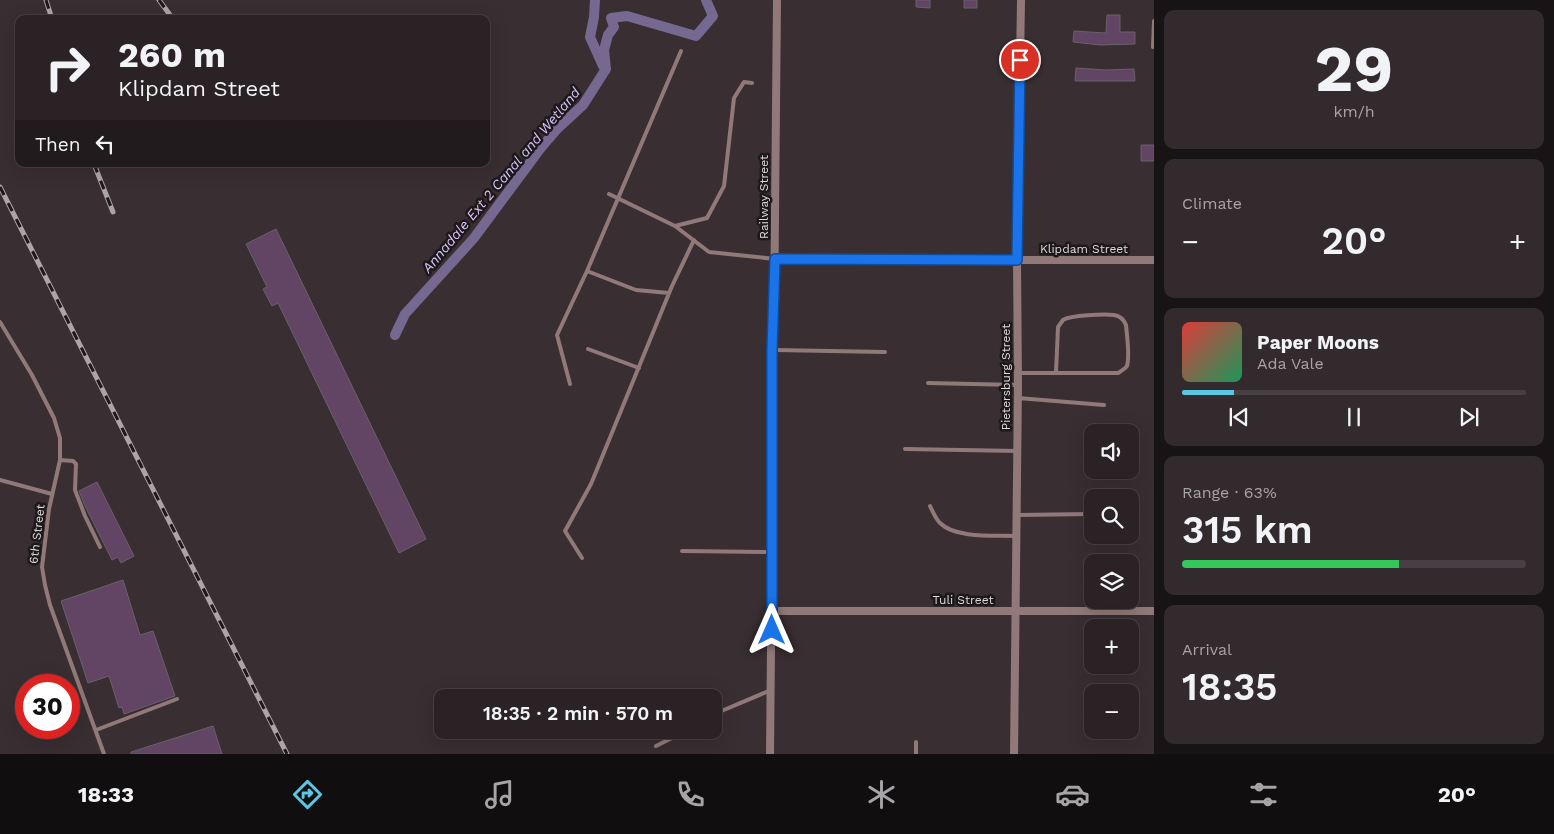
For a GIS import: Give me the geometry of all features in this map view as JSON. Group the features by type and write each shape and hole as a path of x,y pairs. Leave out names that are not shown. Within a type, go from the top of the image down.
{"street":[{"name":"Railway Street","path":"770,754 772,350 775,259 777,0"},
{"name":"Pietersburg Street","path":"1014,754 1018,451 1017,260 1021,0"},
{"name":"Klipdam Street","path":"775,259 1154,260"},
{"name":"Tuli Street","path":"772,610 1154,611"}],"lane":[{"path":"1153,47 1154,20"},
{"path":"570,384 557,335 587,271 681,51"},
{"path":"675,226 707,218 724,186 734,98 744,82 752,84"},
{"path":"609,194 675,226 709,252 775,259"},
{"path":"582,558 565,531 592,484 669,293 694,240"},
{"path":"587,271 636,290 669,293"},
{"path":"1018,373 1056,373 1118,372 1123,370 1126,367 1128,357 1124,320 1114,315 1074,316 1063,320 1058,327 1056,373"},
{"name":"6th Street","path":"0,322 32,375 54,418 60,438 60,460 49,509 42,567 50,605 104,754"},
{"path":"588,349 639,368"},
{"path":"772,350 885,352"},
{"path":"928,383 1018,385"},
{"path":"1018,398 1104,404"},
{"path":"905,449 1018,451"},
{"path":"60,460 73,461 76,464 75,490 84,516 100,546"},
{"path":"0,480 52,494"},
{"path":"930,506 939,522 952,531 962,534 1017,536"},
{"path":"1017,514 1084,514"},
{"path":"682,551 772,552"},
{"path":"722,711 771,690"},
{"path":"96,730 177,699"},
{"path":"656,746 670,739"},
{"path":"916,742 916,754"}],"building":[{"path":"916,0 930,0 930,8 916,7"},
{"path":"964,0 977,0 977,8 964,8"},
{"path":"1107,15 1120,15 1120,32 1135,32 1135,44 1101,45 1073,42 1074,31 1106,33"},
{"path":"1076,68 1134,69 1135,81 1075,81"},
{"path":"1141,145 1154,145 1154,161 1141,161"},
{"path":"276,229 426,539 399,553 278,303 272,306 263,289 267,287 246,244"},
{"path":"97,482 134,556 121,563 118,557 112,560 79,491"},
{"path":"123,580 140,635 153,631 175,696 124,714 122,707 119,708 109,676 88,683 61,601"},
{"path":"213,726 222,754 131,754 131,752"}],"waterway":[{"name":"Annadale Ext 2 Canal and Wetland","path":"595,0 590,37 603,66"},
{"name":"Annadale Ext 2 Canal and Wetland","path":"395,335 405,314 474,238 557,129 583,105 606,69 604,50 608,35 614,27 611,18 627,16 696,36 713,16 706,0"}],"railway":[{"path":"46,0 51,15"},
{"path":"159,0 170,15"},
{"path":"95,167 113,212"},
{"path":"0,187 287,754"}],"route":[{"path":"772,630 772,350 775,259 1017,260 1020,60"}]}
